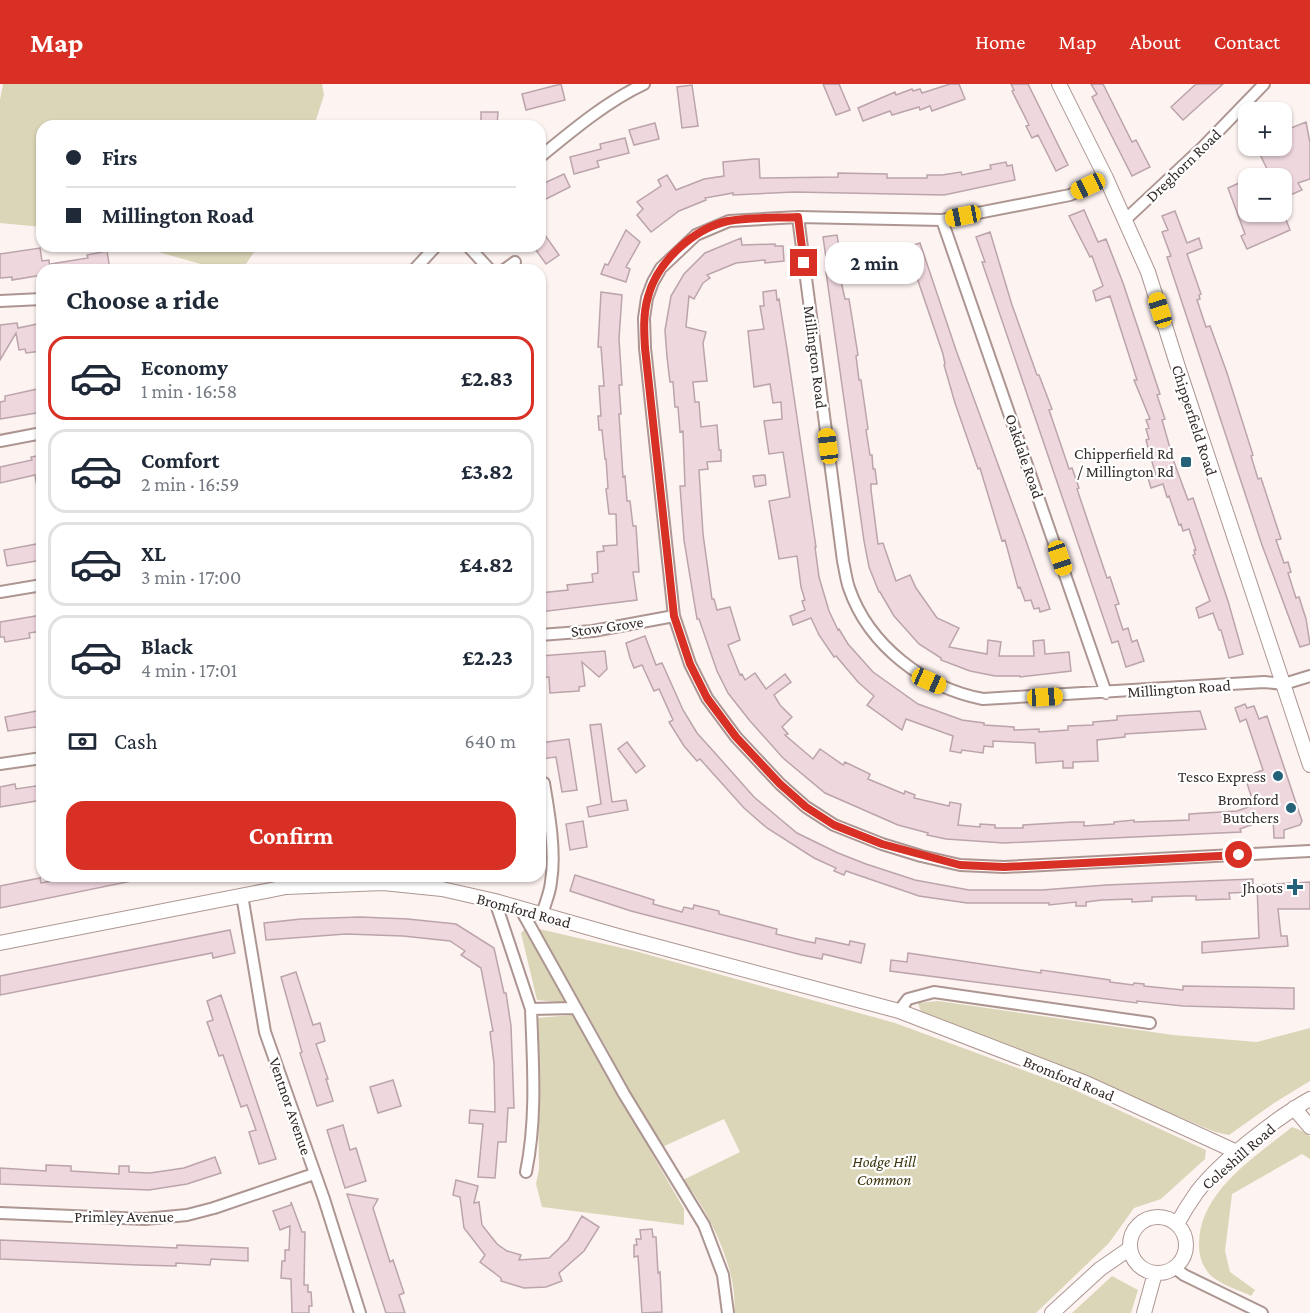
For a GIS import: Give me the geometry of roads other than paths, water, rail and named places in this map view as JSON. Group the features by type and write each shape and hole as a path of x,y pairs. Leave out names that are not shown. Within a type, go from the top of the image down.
{"street":[{"path":"546,152 571,131 617,99 644,84"},
{"name":"Chipperfield Road","path":"1059,84 1126,219 1149,272 1310,765"},
{"name":"Dreghorn Road","path":"1126,219 1202,148 1264,84"},
{"path":"1106,178 1070,195 942,220 798,217 729,221 696,235 661,268 647,298 644,318 645,348 674,616 690,664 707,698 736,737 780,784 806,807 834,825 882,844 960,865 1004,867 1310,851"},
{"name":"Millington Road","path":"798,217 843,561 849,589 870,626 902,661 929,681 962,695 983,699 1264,682 1284,684 1310,676"},
{"name":"Oakdale Road","path":"942,220 1106,693"},
{"path":"420,264 430,252"},
{"path":"474,252 484,264"},
{"path":"0,301 36,299"},
{"path":"0,441 36,434"},
{"path":"0,592 36,586"},
{"name":"Stow Grove","path":"546,635 593,631 674,616"},
{"path":"0,764 36,759"},
{"path":"542,914 552,873 546,795"},
{"name":"Bromford Road","path":"0,943 242,895 320,882"},
{"name":"Bromford Road","path":"358,882 442,890 495,901 899,1011 1086,1083 1237,1152"},
{"name":"Ventnor Avenue","path":"242,895 265,1032 324,1199 360,1313"},
{"path":"495,901 531,1009 534,1093 531,1149 526,1173"},
{"path":"520,908 574,1008 704,1225 723,1275 728,1313"},
{"path":"899,1011 908,999 933,993 1150,1023"},
{"path":"531,1009 574,1008"},
{"name":"Coleshill Road","path":"1177,1224 1198,1191 1237,1152 1294,1108 1310,1099"},
{"path":"1294,1108 1310,1127"},
{"name":"Primley Avenue","path":"0,1213 146,1219 177,1216 214,1208 314,1174"},
{"path":"1161,1216 1177,1224 1186,1241 1186,1251 1175,1268 1155,1273 1138,1266 1129,1249 1132,1232 1144,1220 1161,1216"},
{"path":"1052,1313 1100,1269 1129,1249"},
{"path":"1175,1268 1184,1275 1262,1313"},
{"path":"1144,1313 1155,1273"}],"place":[{"name":"Chipperfield Rd / Millington Rd","path":"1186,462"},
{"name":"Tesco Express","path":"1278,776"},
{"name":"Bromford Butchers","path":"1291,808"},
{"name":"Jhoots","path":"1295,887"}],"park label":[{"name":"Hodge Hill Common","path":"884,1170"}]}
